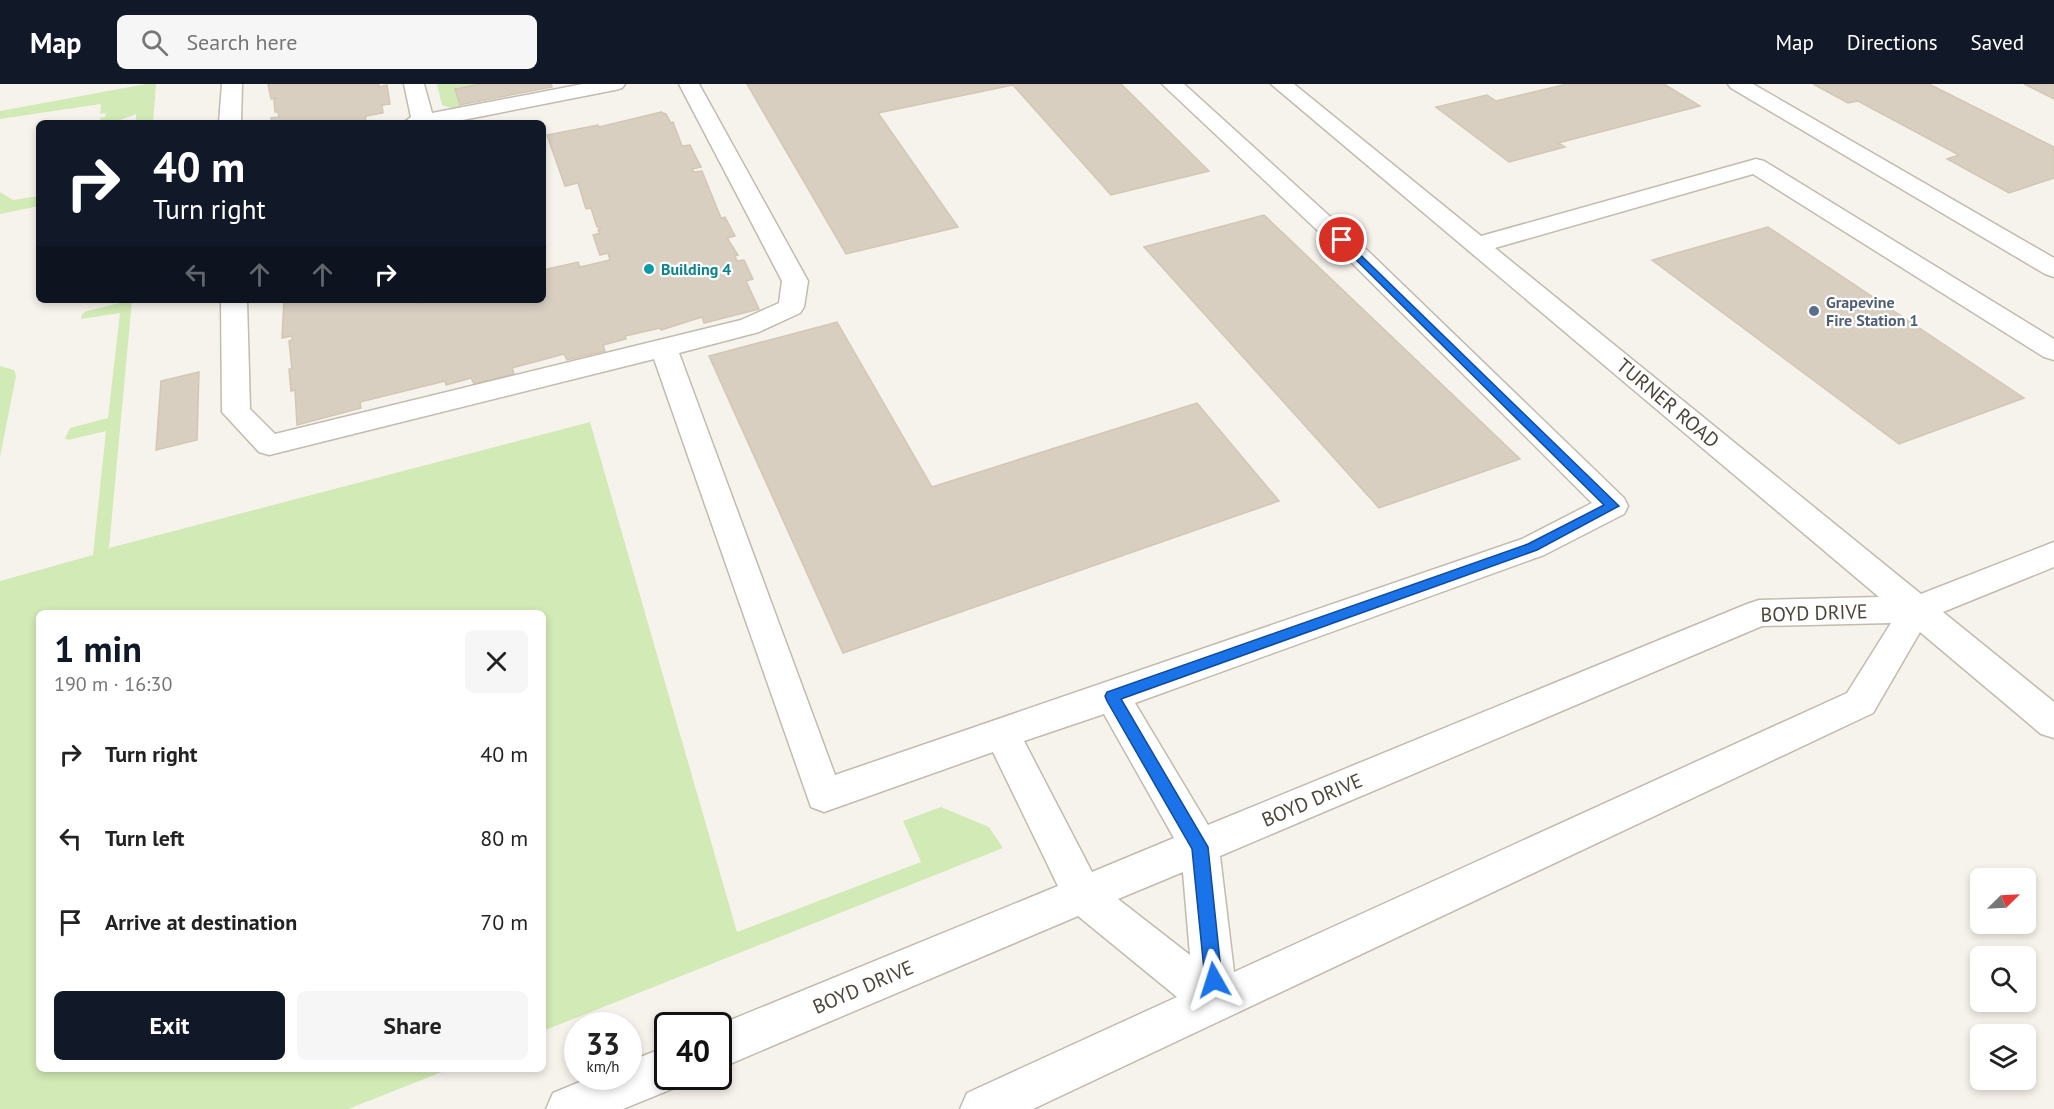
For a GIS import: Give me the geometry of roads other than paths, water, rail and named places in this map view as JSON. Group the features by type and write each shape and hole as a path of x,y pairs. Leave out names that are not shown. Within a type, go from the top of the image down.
{"street":[{"path":"230,120 232,84"},
{"path":"414,84 418,120"},
{"path":"428,120 615,84"},
{"path":"234,303 236,412 269,445 750,326 791,307 795,281 689,84"},
{"path":"664,348 824,795 1533,547 1613,506 1359,256 1172,84"},
{"name":"TURNER ROAD","path":"1281,84 2054,723"},
{"path":"1738,84 2054,269"},
{"path":"1477,246 1756,166 2054,351"},
{"name":"BOYD DRIVE","path":"732,1041 1758,613 1917,609 2054,554"},
{"path":"983,1109 1860,703 1917,609"},
{"path":"1112,696 1200,847 1216,1002"},
{"path":"1002,734 1083,896 1216,1002"},
{"path":"569,1109 654,1074"}],"place":[{"name":"Building 4","path":"649,269"},
{"name":"Grapevine Fire Station 1","path":"1814,311"}]}
